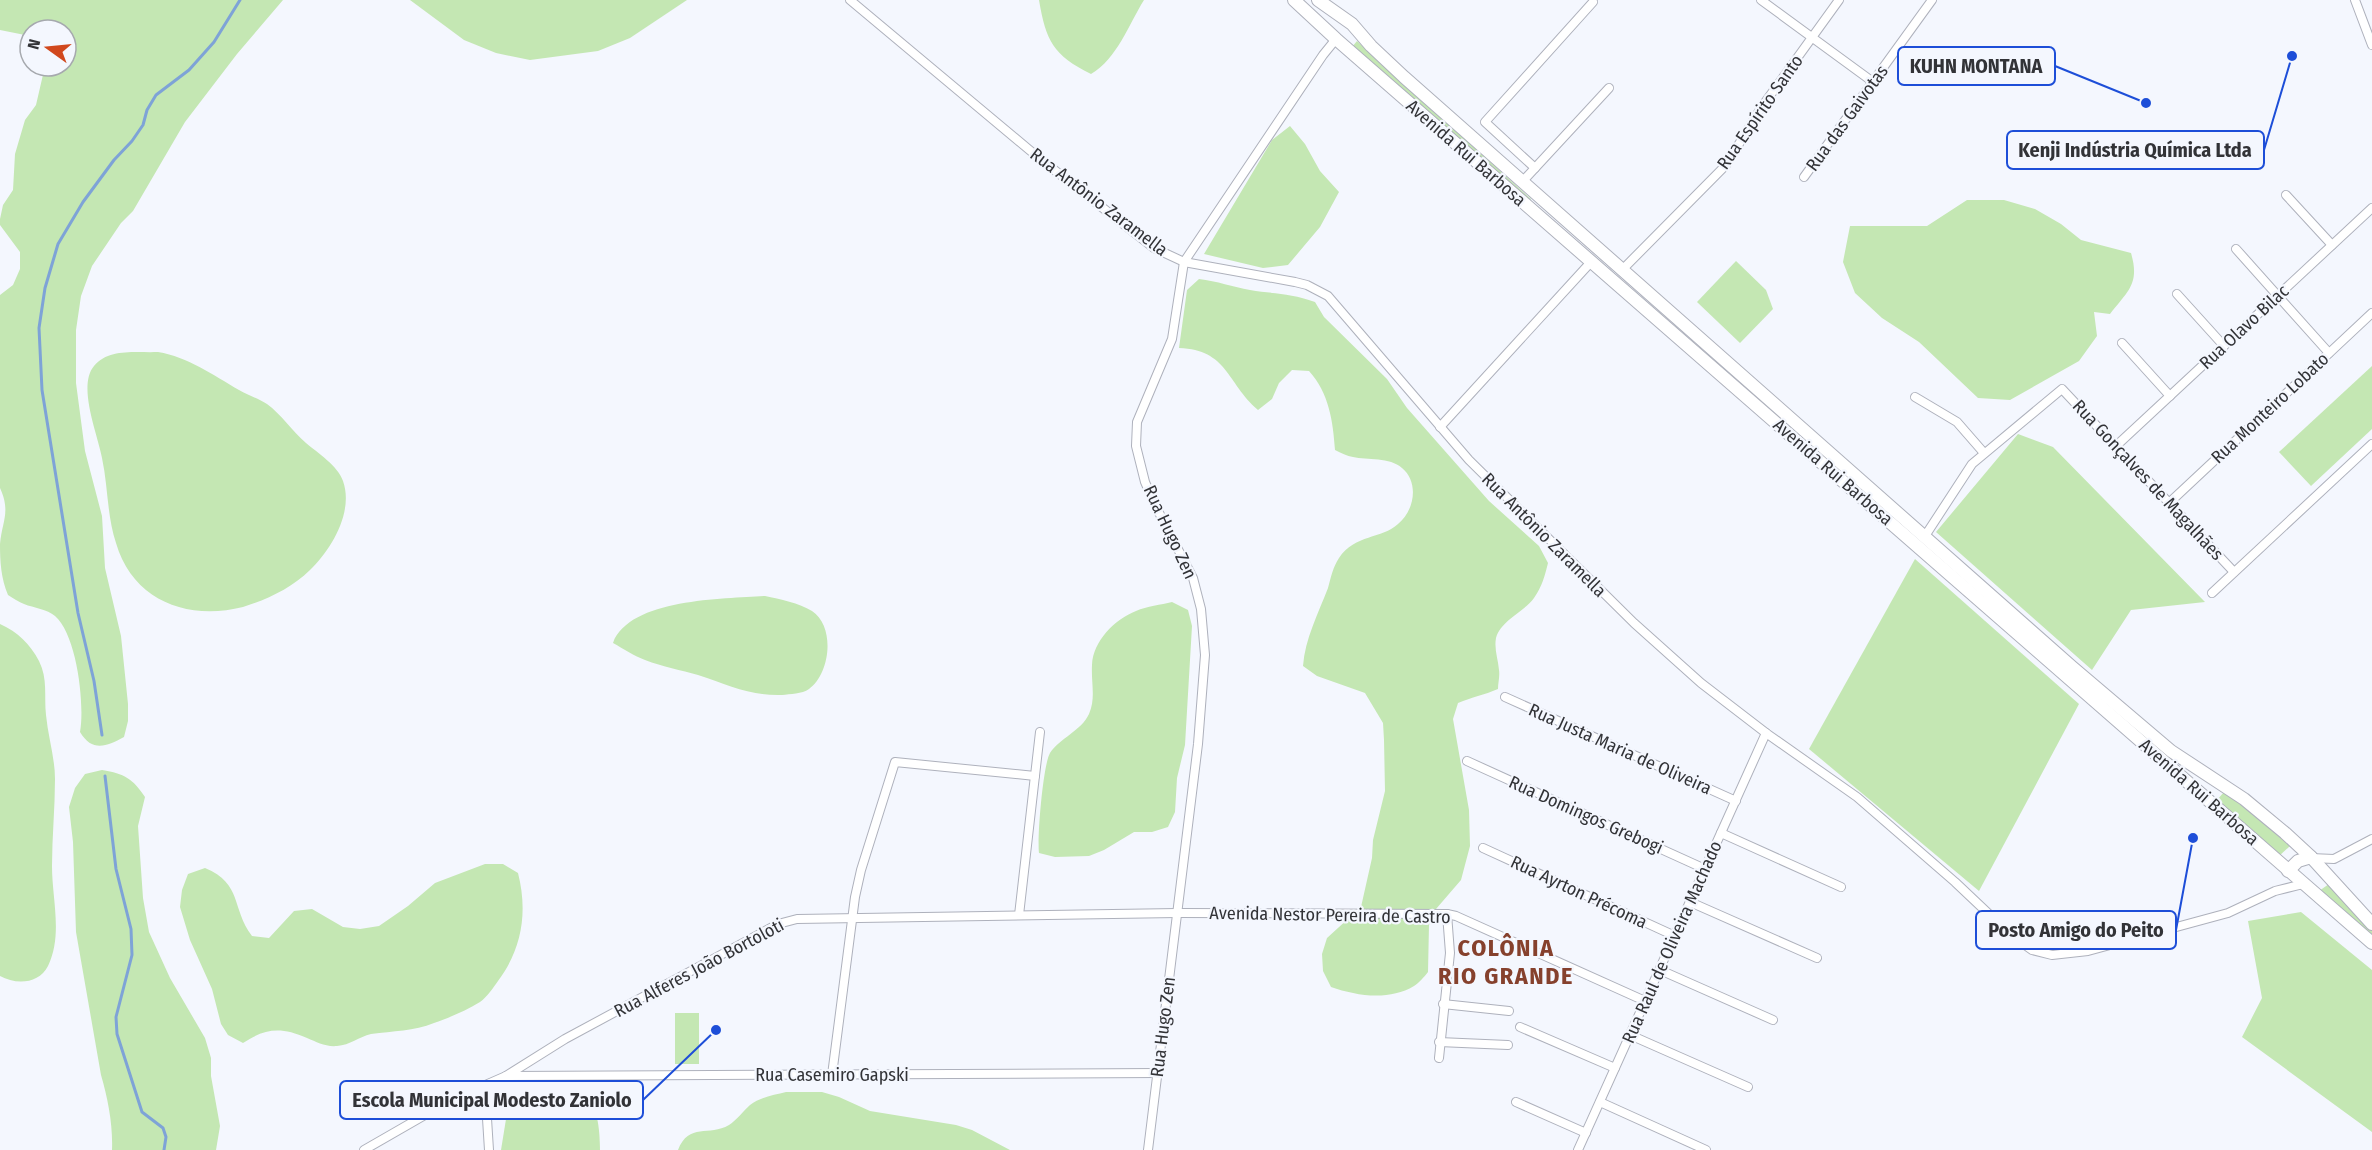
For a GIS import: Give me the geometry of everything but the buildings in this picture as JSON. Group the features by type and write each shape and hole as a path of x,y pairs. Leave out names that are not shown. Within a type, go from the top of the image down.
{"main road":[{"name":"Avenida Rui Barbosa","path":"1294,0 2372,943"},
{"name":"Avenida Rui Barbosa","path":"1318,0 1350,22 1384,59 2072,667 2171,751 2260,812 2311,857 2372,924"},
{"path":"1335,21 1350,22 1354,33 1352,37 1345,42 1334,37 1331,28 1335,21"},
{"path":"2288,871 2298,861 2311,857"},
{"path":"2303,884 2312,883 2325,874"}],"street":[{"name":"Rua Antônio Zaramella","path":"850,0 1154,248 1184,262 1295,282 1307,285 1328,296 1478,468 1634,623 1701,683 1766,733 1857,797 1955,882 2011,935 2032,950 2058,956 2076,954 2228,914 2276,891 2303,884"},
{"path":"1761,0 1873,82"},
{"name":"Rua Espírito Santo","path":"1623,270 1725,165 1761,108 1839,0"},
{"name":"Rua das Gaivotas","path":"1804,177 1932,0"},
{"path":"2355,0 2372,45"},
{"path":"1535,168 1485,122 1593,2"},
{"name":"Rua Hugo Zen","path":"1148,1150 1202,710 1205,655 1204,631 1193,578 1151,496 1140,464 1136,432 1140,414 1172,339 1184,262 1334,37"},
{"path":"1522,182 1609,88"},
{"path":"2286,195 2332,245"},
{"name":"Rua Olavo Bilac","path":"2115,446 2372,208"},
{"path":"2236,249 2329,353"},
{"path":"1440,427 1591,262"},
{"path":"2177,294 2224,346"},
{"name":"Rua Monteiro Lobato","path":"2169,502 2372,313"},
{"path":"2122,343 2170,396"},
{"name":"Rua Gonçalves de Magalhães","path":"1984,453 2062,389 2234,572"},
{"path":"1915,397 1957,422 1984,453 1962,476 1925,536"},
{"path":"2212,593 2372,444"},
{"name":"Rua Justa Maria de Oliveira","path":"1505,697 1736,801"},
{"path":"1019,915 1040,732"},
{"name":"Rua Raul de Oliveira Machado","path":"1578,1150 1766,733"},
{"name":"Rua Domingos Grebogi","path":"1467,761 1705,869"},
{"path":"832,1075 851,918 861,870 895,762 1035,776"},
{"path":"1721,834 1841,887"},
{"path":"2325,874 2334,859 2372,839"},
{"name":"Rua Ayrton Précoma","path":"1483,848 1675,936"},
{"path":"2311,857 2334,859"},
{"path":"2276,891 2288,871"},
{"path":"1690,902 1817,958"},
{"name":"Avenida Nestor Pereira de Castro","path":"1177,913 1447,914 1645,1001"},
{"name":"Rua Alferes João Bortoloti","path":"364,1150 451,1100 506,1076 565,1039 778,924 797,919 1177,913"},
{"path":"1439,1058 1450,940 1447,914"},
{"path":"1659,970 1773,1020"},
{"path":"1443,1004 1509,1011"},
{"path":"1520,1027 1615,1068"},
{"path":"1630,1035 1748,1087"},
{"path":"1439,1042 1508,1045"},
{"name":"Rua Casemiro Gapski","path":"506,1076 1157,1073"},
{"path":"485,1087 489,1150"},
{"path":"1516,1102 1586,1133"},
{"path":"1600,1102 1706,1150"}],"green space":[{"path":"0,0 283,0 237,54 185,122 133,211 121,223 92,266 81,296 76,330 76,383 85,451 102,516 105,568 121,636 128,704 128,721 124,737 100,746 89,743 80,732 81,705 78,671 63,625 52,614 24,604 8,595 1,570 0,544 5,504 0,488 0,295 13,285 20,269 20,252 0,225 0,219 3,205 13,190 15,154 25,120 36,105 42,78 78,78 78,18 18,18 18,34 0,30"},
{"path":"410,0 687,0 630,38 598,51 530,60 496,53 464,40"},
{"path":"1039,0 1144,0 1115,50 1091,74 1068,60 1053,45 1045,26"},
{"path":"1357,41 1531,199 1529,202 1352,47"},
{"path":"1290,126 1305,144 1320,171 1339,192 1320,227 1288,265 1263,268 1204,254 1272,140"},
{"path":"1967,200 2004,200 2035,209 2061,224 2081,240 2131,253 2134,272 2131,286 2110,314 2094,312 2097,336 2079,361 2010,400 1978,398 1919,342 1882,318 1855,293 1843,262 1850,226 1927,226"},
{"path":"1736,261 1766,290 1773,309 1740,343 1697,302"},
{"path":"1199,279 1250,290 1290,295 1315,302 1324,317 1387,379 1407,408 1489,501 1539,546 1548,563 1534,598 1503,626 1496,638 1498,689 1458,703 1453,719 1469,810 1470,846 1461,880 1436,909 1429,925 1428,972 1414,986 1394,994 1362,995 1331,987 1323,971 1322,954 1327,938 1361,907 1372,858 1373,840 1385,791 1383,723 1365,693 1317,676 1303,666 1309,636 1337,561 1345,550 1353,545 1392,529 1398,524 1411,504 1413,488 1407,474 1397,464 1351,457 1335,450 1329,408 1321,389 1309,371 1292,370 1279,383 1272,399 1258,410 1217,361 1195,350 1179,348 1187,290"},
{"path":"158,352 190,362 267,404 332,465 343,481 346,493 343,518 333,541 318,562 303,576 270,597 243,607 222,611 183,608 165,602 149,592 135,579 124,563 111,522 104,469 90,411 89,375 94,366 107,356"},
{"path":"2372,366 2372,429 2311,486 2279,452"},
{"path":"2018,434 2053,447 2205,602 2131,610 2092,670 1936,532"},
{"path":"1915,559 2079,704 1979,891 1809,749"},
{"path":"765,596 807,608 820,618 825,628 826,662 816,682 806,691 782,695 749,692 652,662 613,643 623,628 638,617 658,609 704,600"},
{"path":"1172,602 1188,610 1192,626 1185,745 1177,778 1175,812 1168,827 1152,832 1134,832 1089,856 1055,857 1039,853 1041,802 1047,760 1054,748 1081,725 1089,714 1093,696 1092,665 1096,648 1106,632 1120,619 1145,608"},
{"path":"0,624 23,639 42,668 45,681 45,708 55,771 52,866 56,917 55,942 44,972 33,979 20,982 0,976"},
{"path":"102,770 127,778 145,797 138,826 143,898 149,932 170,978 205,1038 211,1058 211,1076 220,1126 216,1150 112,1150 110,1112 101,1075 76,932 73,842 69,807 75,788 85,774"},
{"path":"2225,791 2290,846 2278,857 2216,801"},
{"path":"485,864 503,864 518,873 522,916 521,930 513,956 496,984 480,1002 458,1014 426,1026 371,1034 337,1046 325,1045 298,1034 281,1031 259,1034 243,1043 228,1035 221,1024 212,989 190,940 180,907 182,890 188,874 205,868 217,874 231,889 241,916 252,936 269,938 294,911 312,909 343,927 360,929 379,926 435,883"},
{"path":"2329,884 2372,930 2372,935 2319,891"},
{"path":"2301,912 2372,970 2372,1132 2242,1037 2262,998 2248,921"},
{"path":"675,1013 699,1013 699,1064 675,1064"},
{"path":"549,1089 576,1095 591,1105 598,1123 600,1150 501,1150 507,1113 515,1097"},
{"path":"786,1092 822,1092 870,1111 956,1125 972,1130 1010,1150 678,1150 688,1136 729,1125 754,1102"}],"waterway":[{"path":"102,735 94,681 78,613 42,390 39,328 45,288 58,244 83,202 143,125 147,110 156,95 189,70 214,42 240,0"},
{"path":"105,776 116,869 131,929 132,955 116,1017 117,1034 142,1112 163,1128 166,1137 164,1150"}],"place":[{"name":"Kenji Indústria Química Ltda","path":"2292,56"},
{"name":"KUHN MONTANA","path":"2146,103"},
{"name":"Posto Amigo do Peito","path":"2193,838"},
{"name":"Escola Municipal Modesto Zaniolo","path":"716,1030"}],"district":[{"name":"COLÔNIA RIO GRANDE","path":"1506,962"}]}
